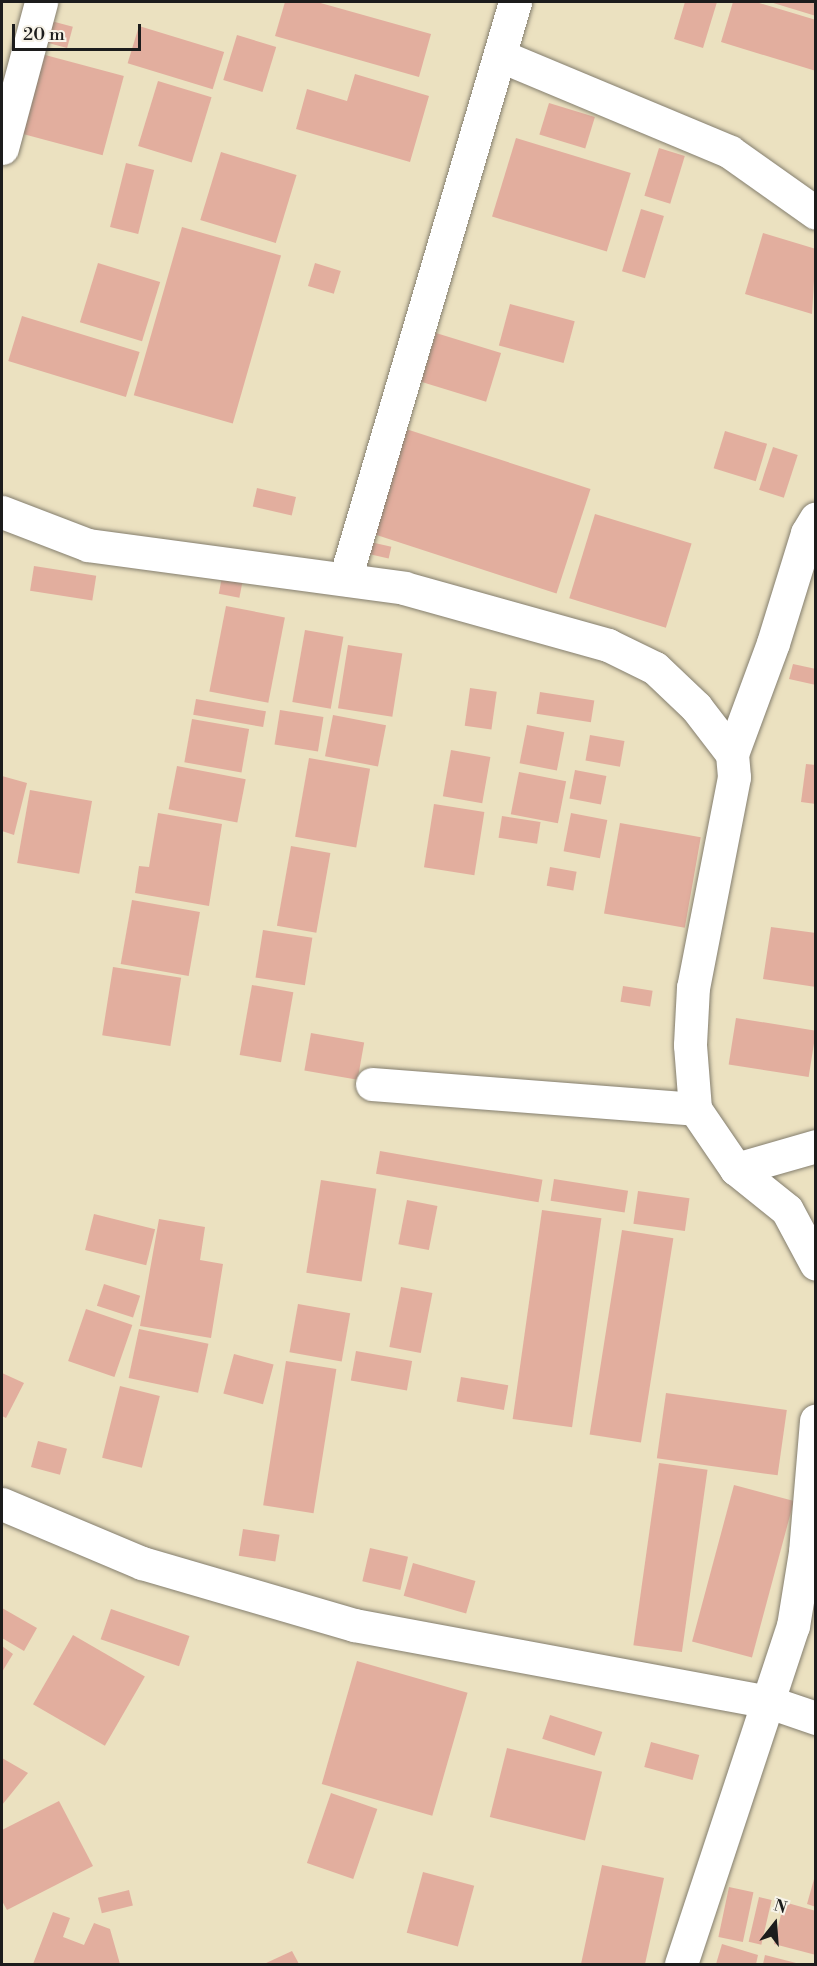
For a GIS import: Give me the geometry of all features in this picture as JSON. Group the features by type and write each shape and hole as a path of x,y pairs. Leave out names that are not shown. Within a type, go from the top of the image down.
{"street":[{"path":"2,148 41,2"},
{"path":"345,579 501,56 515,2"},
{"path":"501,56 730,152 816,213"},
{"path":"2,512 87,544 404,588 608,645 655,668 696,707 732,754"},
{"path":"816,518 807,533 774,643 732,754 734,777 693,987 690,1045 694,1109 736,1169 787,1210 816,1264"},
{"path":"372,1084 694,1109"},
{"path":"736,1169 816,1146"},
{"path":"681,1965 766,1701 793,1626 805,1552 816,1420"},
{"path":"2,1504 142,1563 354,1625 766,1701 816,1718"}],"building":[{"path":"285,2 317,2 431,34 419,77 275,36"},
{"path":"685,2 717,2 703,48 674,39"},
{"path":"733,2 756,2 816,20 816,71 721,42"},
{"path":"770,2 816,2 816,16"},
{"path":"40,18 73,27 67,48 34,39"},
{"path":"139,26 224,52 213,89 128,63"},
{"path":"237,35 276,47 262,92 223,80"},
{"path":"34,52 124,76 103,155 13,131"},
{"path":"355,74 429,96 410,162 296,129 307,89 347,101"},
{"path":"158,81 212,97 192,162 138,146"},
{"path":"549,103 595,117 585,149 539,135"},
{"path":"516,138 631,173 607,252 492,216"},
{"path":"659,148 685,156 670,204 644,196"},
{"path":"221,152 297,175 276,243 200,220"},
{"path":"126,163 154,170 138,234 110,227"},
{"path":"641,209 664,216 645,278 622,271"},
{"path":"182,227 281,255 233,424 134,395"},
{"path":"763,233 816,249 812,314 745,294"},
{"path":"98,263 160,282 142,341 80,322"},
{"path":"315,263 341,271 334,294 308,286"},
{"path":"510,304 575,321 564,363 499,346"},
{"path":"22,316 140,352 126,397 8,361"},
{"path":"436,333 501,353 486,402 421,382"},
{"path":"406,429 591,489 557,594 372,534"},
{"path":"725,431 767,444 756,481 714,468"},
{"path":"773,447 798,455 784,498 759,490"},
{"path":"257,488 296,497 292,516 253,507"},
{"path":"595,514 692,544 666,628 569,598"},
{"path":"366,541 391,547 389,559 363,553"},
{"path":"34,566 96,576 92,601 30,591"},
{"path":"222,577 243,581 239,598 219,594"},
{"path":"226,606 285,617 268,703 209,691"},
{"path":"305,630 343,637 331,709 292,702"},
{"path":"348,645 402,654 392,717 338,708"},
{"path":"793,664 816,669 816,685 789,679"},
{"path":"470,688 497,692 491,729 465,726"},
{"path":"540,692 594,701 591,722 537,714"},
{"path":"196,699 266,711 263,727 193,715"},
{"path":"280,710 323,717 318,751 275,745"},
{"path":"333,715 386,725 378,767 325,756"},
{"path":"192,719 249,729 241,772 184,762"},
{"path":"527,725 564,732 557,771 520,763"},
{"path":"590,735 624,741 620,767 585,761"},
{"path":"451,750 490,757 482,803 443,796"},
{"path":"309,758 370,769 356,848 295,837"},
{"path":"806,764 816,765 816,804 801,802"},
{"path":"177,766 246,779 237,823 169,809"},
{"path":"575,770 606,776 601,805 569,798"},
{"path":"519,772 566,781 558,823 511,814"},
{"path":"2,776 27,783 14,835 2,831"},
{"path":"30,790 92,801 79,874 17,863"},
{"path":"434,804 484,812 474,875 424,867"},
{"path":"158,813 222,824 209,906 135,893 139,866 149,867"},
{"path":"571,813 607,820 600,858 564,851"},
{"path":"502,816 541,822 537,844 499,838"},
{"path":"620,823 701,837 685,928 604,914"},
{"path":"291,846 330,853 316,933 277,926"},
{"path":"550,867 577,872 573,890 547,886"},
{"path":"132,900 200,912 189,976 121,964"},
{"path":"771,927 816,933 816,987 763,979"},
{"path":"263,930 312,938 305,985 255,977"},
{"path":"113,967 181,978 170,1046 102,1035"},
{"path":"252,985 293,992 281,1062 240,1055"},
{"path":"623,986 653,991 650,1006 620,1002"},
{"path":"736,1018 816,1031 809,1077 729,1064"},
{"path":"311,1033 364,1042 358,1080 304,1070"},
{"path":"380,1151 542,1180 538,1202 376,1174"},
{"path":"554,1179 628,1191 625,1212 551,1201"},
{"path":"321,1180 376,1189 362,1282 306,1273"},
{"path":"638,1191 689,1198 685,1231 633,1224"},
{"path":"407,1200 437,1206 429,1250 398,1244"},
{"path":"542,1210 601,1218 572,1427 513,1419"},
{"path":"94,1214 155,1229 146,1265 85,1250"},
{"path":"159,1219 205,1227 200,1260 223,1264 211,1338 140,1326"},
{"path":"622,1230 673,1238 641,1443 590,1434"},
{"path":"104,1284 140,1296 133,1318 97,1306"},
{"path":"401,1287 432,1293 421,1353 389,1347"},
{"path":"298,1304 350,1313 342,1361 289,1352"},
{"path":"86,1309 132,1325 114,1377 68,1361"},
{"path":"139,1329 208,1344 198,1393 129,1378"},
{"path":"356,1351 412,1361 407,1390 351,1381"},
{"path":"234,1354 274,1365 263,1404 223,1394"},
{"path":"286,1361 336,1369 314,1513 263,1505"},
{"path":"2,1373 24,1383 6,1418 2,1416"},
{"path":"461,1377 508,1385 504,1410 457,1402"},
{"path":"120,1386 160,1396 142,1468 102,1458"},
{"path":"666,1393 787,1410 778,1475 657,1458"},
{"path":"38,1441 67,1449 60,1475 31,1467"},
{"path":"659,1463 708,1470 682,1652 633,1645"},
{"path":"734,1485 794,1501 752,1658 692,1641"},
{"path":"243,1529 280,1535 275,1561 239,1556"},
{"path":"370,1548 408,1557 400,1590 362,1581"},
{"path":"413,1563 475,1581 466,1614 404,1596"},
{"path":"2,1608 37,1628 24,1651 2,1638"},
{"path":"111,1609 189,1636 179,1666 101,1639"},
{"path":"73,1635 145,1676 105,1746 33,1704"},
{"path":"2,1646 13,1654 2,1672"},
{"path":"357,1661 468,1693 432,1816 322,1784"},
{"path":"550,1715 602,1732 595,1756 542,1739"},
{"path":"651,1742 699,1755 693,1780 644,1767"},
{"path":"507,1748 602,1772 585,1841 490,1817"},
{"path":"2,1758 28,1773 2,1805"},
{"path":"331,1793 377,1809 353,1879 307,1863"},
{"path":"59,1801 93,1866 7,1910 2,1901 2,1830"},
{"path":"602,1865 664,1878 645,1964 581,1964"},
{"path":"423,1872 474,1886 458,1947 407,1933"},
{"path":"816,1872 816,1907 807,1904"},
{"path":"729,1887 753,1892 743,1942 718,1937"},
{"path":"129,1890 133,1906 102,1913 98,1898"},
{"path":"759,1897 772,1900 761,1945 749,1942"},
{"path":"784,1902 816,1911 816,1955 774,1944"},
{"path":"53,1912 70,1918 63,1937 84,1945 94,1923 110,1929 120,1964 33,1964"},
{"path":"722,1944 758,1955 756,1964 716,1964"},
{"path":"292,1951 299,1964 264,1964"},
{"path":"765,1955 800,1964 763,1964"}]}
